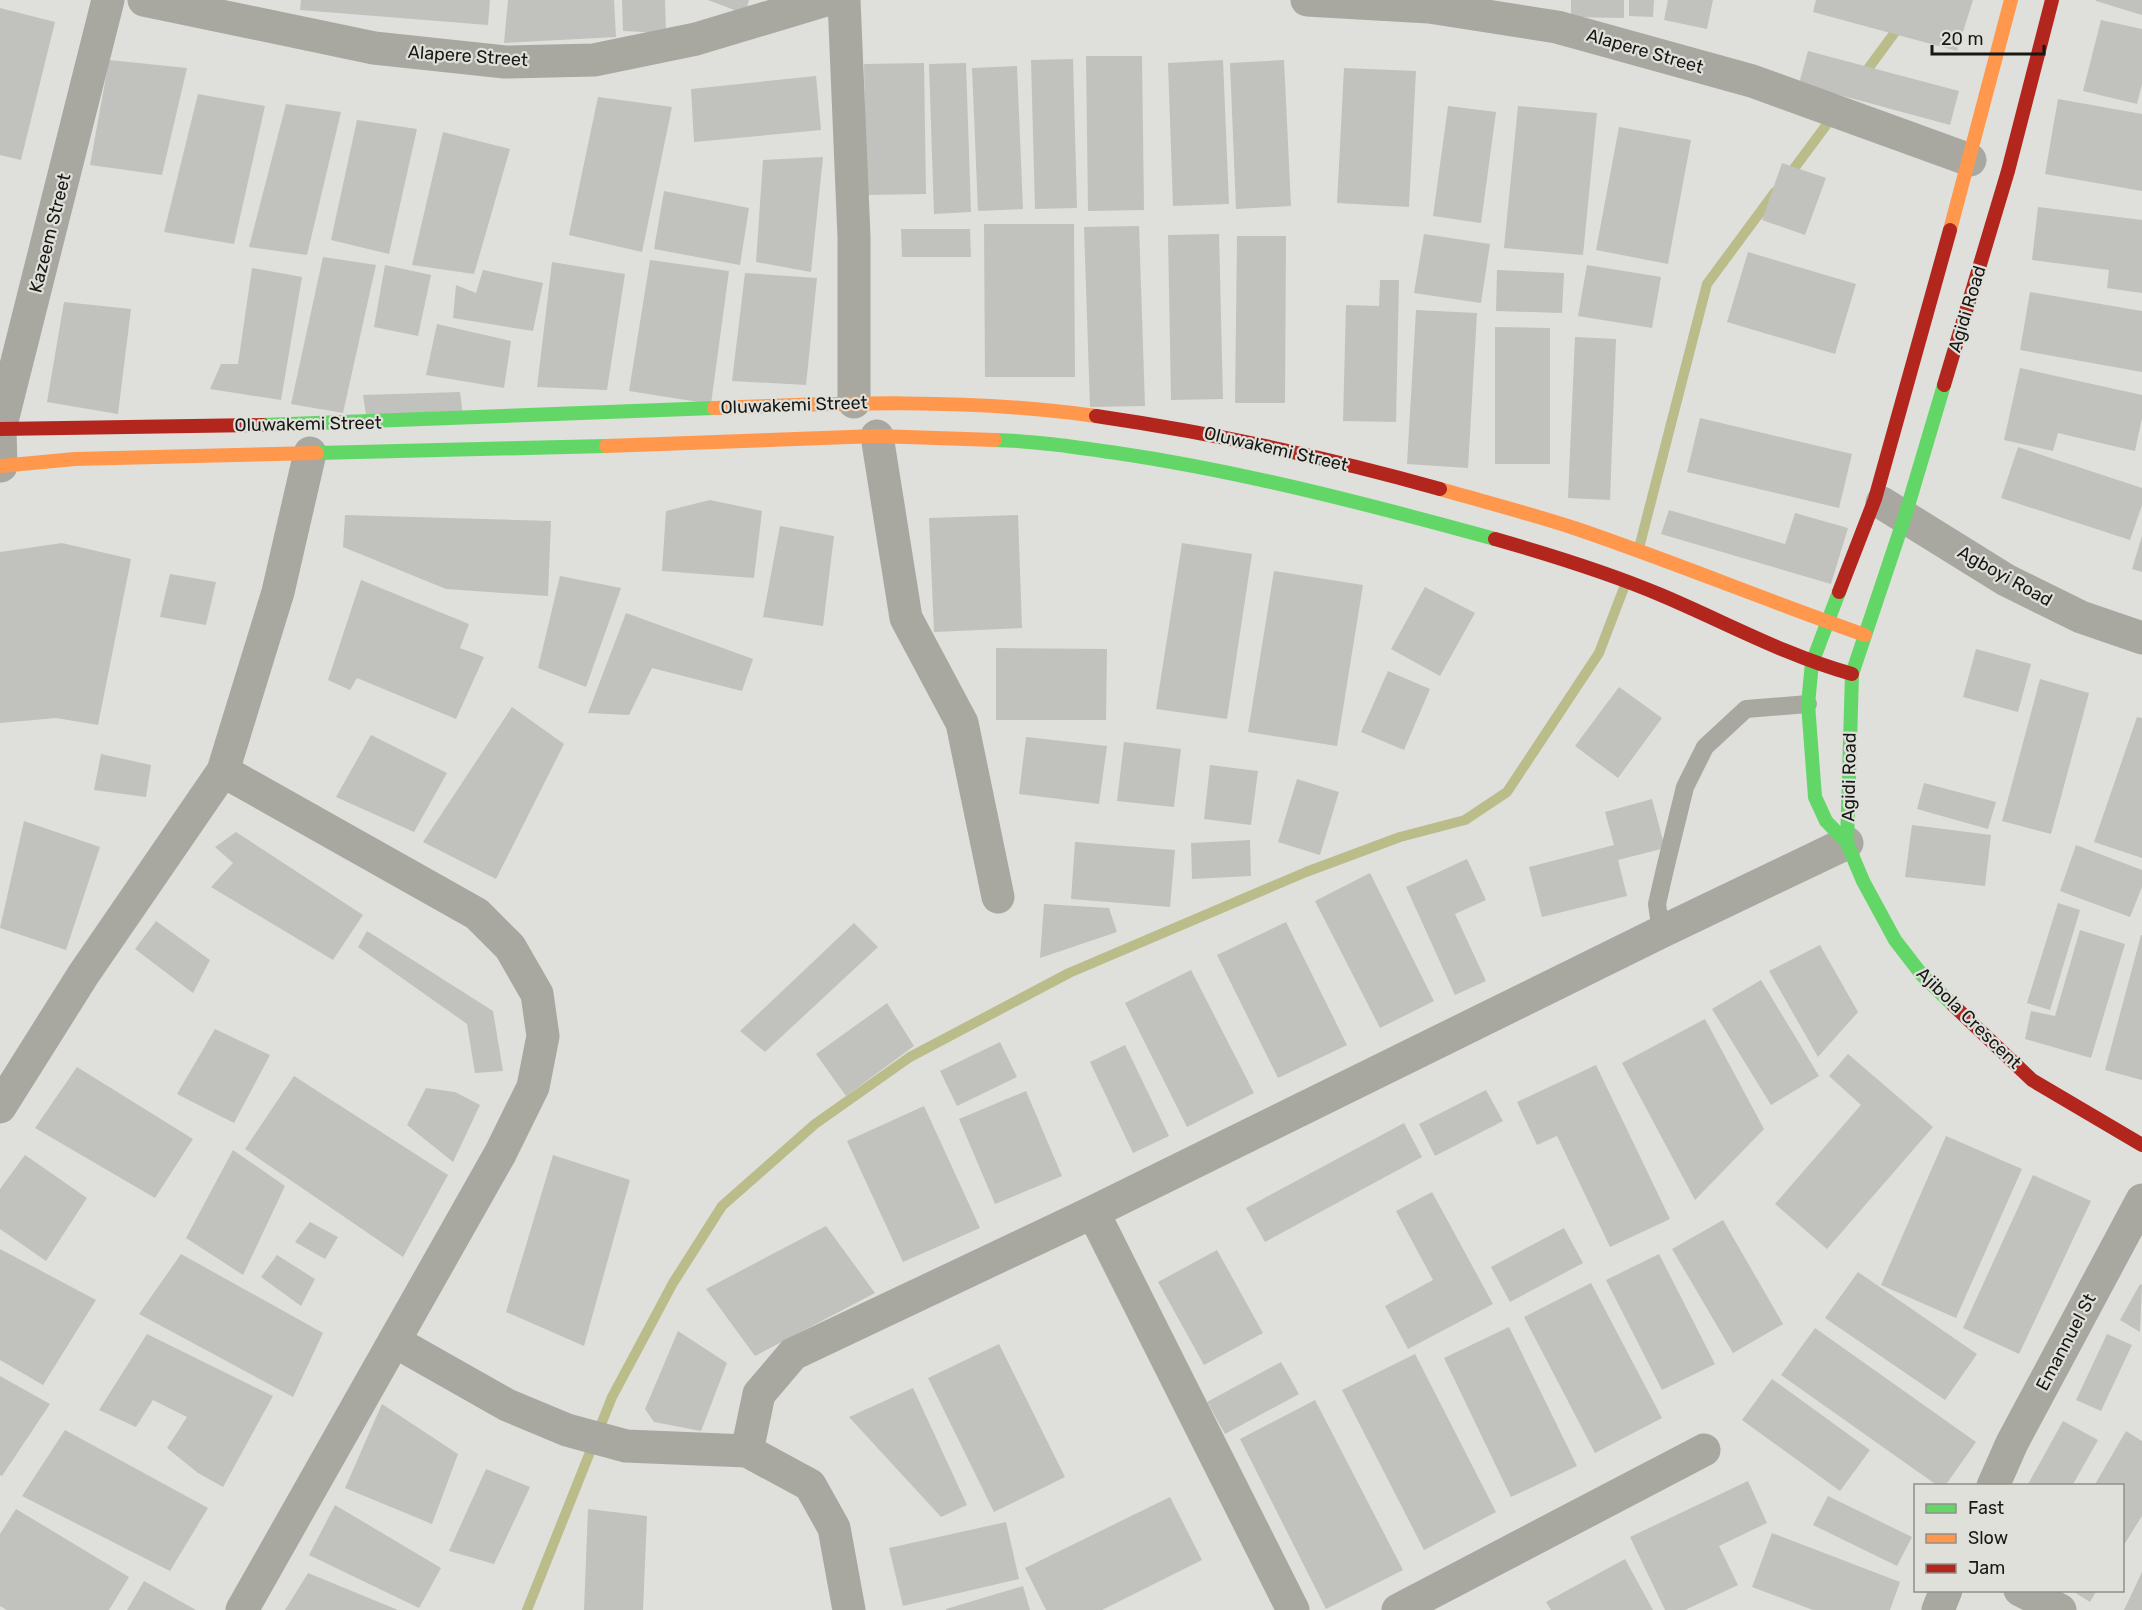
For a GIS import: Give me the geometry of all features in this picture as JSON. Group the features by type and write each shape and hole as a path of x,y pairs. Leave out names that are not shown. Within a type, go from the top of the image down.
{"street":[{"name":"Kazeem Street","path":"1,466 0,429 108,0"},
{"name":"Alapere Street","path":"144,0 374,48 505,62 594,60 696,39 826,0"},
{"path":"844,0 854,237 854,402"},
{"name":"Alapere Street","path":"1306,0 1429,7 1557,27 1752,81 1970,160"},
{"name":"Agidi Road","path":"1847,843 1827,821 1815,797 1808,704 1812,663 1875,499 1970,160 2011,0"},
{"name":"Agidi Road","path":"1847,843 1852,674 1905,516 2008,171 2052,0"},
{"name":"Oluwakemi Street","path":"0,429 339,424 854,402 1038,408 1192,430 1384,473 1574,528 1665,560 1827,623 1865,634"},
{"name":"Oluwakemi Street","path":"1,466 75,459 717,443 877,436 1033,441 1186,463 1376,506 1565,559 1660,595 1751,638 1812,663 1852,674"},
{"path":"877,436 906,618 962,723 998,897"},
{"path":"0,1107 83,975 223,771 278,592 310,453"},
{"name":"Agboyi Road","path":"1875,499 2006,580 2081,616 2142,638"},
{"path":"223,771 477,914 510,947 537,994 543,1036 534,1087 500,1154 242,1610"},
{"path":"747,1451 759,1394 793,1354 1093,1212 1661,932 1847,843"},
{"name":"Ajibola Crescent","path":"1847,843 1863,881 1896,940 1922,975 2032,1080 2142,1145"},
{"name":"Emannuel St","path":"1993,1484 2012,1443 2142,1200"},
{"path":"1093,1212 1293,1610"},
{"path":"394,1341 507,1405 567,1430 626,1446 747,1451 810,1485 834,1528 849,1610"},
{"path":"1398,1610 1704,1450"},
{"path":"1938,1610 1945,1592"},
{"path":"2024,1592 2060,1610"}],"lane":[{"path":"1661,932 1657,904 1665,869 1685,787 1705,747 1746,709 1808,704"}],"building":[{"path":"301,0 490,0 488,25 300,10"},
{"path":"508,0 614,0 616,37 504,43"},
{"path":"622,0 665,0 666,33 623,31"},
{"path":"708,0 749,0 745,14"},
{"path":"1571,0 1624,0 1624,18 1571,17"},
{"path":"1629,0 1654,0 1653,17 1629,16"},
{"path":"1668,0 1713,0 1707,29 1664,20"},
{"path":"1816,0 1973,0 1957,51 1813,12"},
{"path":"2096,0 2142,0 2142,15 2096,1"},
{"path":"0,8 55,22 21,160 0,155"},
{"path":"2101,20 2142,29 2142,84 2137,104 2083,91"},
{"path":"1808,51 1959,91 1950,125 1799,84"},
{"path":"1086,56 1142,56 1144,210 1088,211"},
{"path":"1073,59 1077,208 1035,209 1031,60"},
{"path":"109,60 187,68 162,175 90,165"},
{"path":"1223,60 1229,204 1173,206 1168,63"},
{"path":"1284,60 1291,206 1236,209 1230,63"},
{"path":"924,63 926,194 866,195 864,64"},
{"path":"966,63 971,212 934,214 929,64"},
{"path":"1017,66 1023,209 978,211 972,68"},
{"path":"1344,68 1416,71 1409,207 1337,203"},
{"path":"816,76 821,130 694,142 691,89"},
{"path":"198,94 265,106 234,244 164,232"},
{"path":"598,97 672,107 642,252 569,235"},
{"path":"2058,99 2142,114 2142,191 2045,174"},
{"path":"286,104 341,112 307,255 249,247"},
{"path":"1448,106 1496,112 1481,223 1433,216"},
{"path":"1518,106 1597,113 1583,255 1504,248"},
{"path":"357,120 417,129 389,254 331,240"},
{"path":"1619,127 1691,140 1668,264 1596,250"},
{"path":"443,132 510,149 474,274 412,265"},
{"path":"823,157 811,272 756,262 763,160"},
{"path":"1782,163 1826,178 1805,235 1762,220"},
{"path":"664,191 749,208 740,265 654,249"},
{"path":"2038,207 2142,220 2142,293 2107,288 2109,270 2032,260"},
{"path":"984,224 1074,224 1075,377 985,377"},
{"path":"1139,226 1145,406 1090,407 1084,227"},
{"path":"901,229 970,229 971,257 902,257"},
{"path":"1219,234 1223,399 1171,400 1168,235"},
{"path":"1424,234 1490,244 1481,303 1414,293"},
{"path":"1237,236 1286,236 1285,403 1235,403"},
{"path":"1748,252 1856,284 1835,354 1727,322"},
{"path":"323,257 376,265 343,413 291,404"},
{"path":"650,260 729,271 711,404 629,391"},
{"path":"552,262 625,274 607,390 537,387"},
{"path":"385,265 431,275 418,336 374,327"},
{"path":"1587,265 1661,277 1652,328 1578,316"},
{"path":"252,268 302,277 281,400 210,389 221,364 238,364"},
{"path":"483,270 543,283 533,331 453,318 456,285 476,293"},
{"path":"1497,270 1564,273 1562,313 1496,311"},
{"path":"745,273 817,278 806,385 732,381"},
{"path":"1380,280 1399,280 1396,422 1343,421 1346,305 1379,306"},
{"path":"2030,292 2142,311 2142,372 2020,350"},
{"path":"64,302 131,309 118,414 47,402"},
{"path":"1416,310 1477,313 1468,468 1407,464"},
{"path":"437,324 511,341 504,388 426,375"},
{"path":"1495,327 1550,328 1550,464 1495,464"},
{"path":"1575,337 1616,339 1610,500 1568,498"},
{"path":"2020,368 2142,395 2142,418 2135,451 2058,433 2053,451 2004,440"},
{"path":"460,392 463,416 366,415 363,395"},
{"path":"1700,418 1852,454 1839,508 1687,472"},
{"path":"2018,447 2142,488 2142,505 2130,540 2001,498"},
{"path":"710,500 762,511 754,578 662,571 666,511"},
{"path":"1669,510 1785,544 1795,513 1848,528 1831,584 1661,534"},
{"path":"345,515 551,521 548,596 446,589 343,547"},
{"path":"1018,515 1022,628 934,632 929,518"},
{"path":"780,526 834,536 823,626 763,617"},
{"path":"2142,536 2142,572 2132,569"},
{"path":"62,543 131,559 98,725 56,718 0,723 0,552"},
{"path":"1182,543 1252,554 1227,719 1156,709"},
{"path":"1274,571 1363,585 1337,746 1248,732"},
{"path":"170,574 216,582 206,625 160,617"},
{"path":"560,576 621,588 586,687 538,668"},
{"path":"361,580 469,624 460,648 484,657 456,719 357,678 350,690 328,680"},
{"path":"1425,587 1475,613 1440,676 1391,649"},
{"path":"626,613 753,659 742,691 652,668 629,715 588,713"},
{"path":"996,648 1107,649 1106,720 996,720"},
{"path":"1976,649 2031,664 2018,712 1963,697"},
{"path":"1388,671 1430,689 1404,750 1361,732"},
{"path":"2040,679 2089,693 2051,834 2002,821"},
{"path":"1619,687 1662,718 1618,778 1575,746"},
{"path":"512,707 564,744 496,879 423,842"},
{"path":"2137,717 2142,718 2142,858 2094,842"},
{"path":"371,735 447,773 414,832 336,797"},
{"path":"1026,737 1107,746 1099,804 1019,794"},
{"path":"1124,742 1181,749 1174,807 1117,801"},
{"path":"101,754 151,765 146,797 94,790"},
{"path":"1210,765 1258,771 1251,825 1204,819"},
{"path":"1297,779 1339,792 1320,855 1278,842"},
{"path":"1924,783 1996,802 1988,829 1917,809"},
{"path":"1652,799 1665,848 1618,860 1627,896 1542,917 1529,867 1614,845 1605,812"},
{"path":"24,821 100,847 66,950 0,928"},
{"path":"1912,825 1991,835 1985,886 1905,877"},
{"path":"236,832 363,915 333,960 211,887 233,863 215,847"},
{"path":"1250,840 1251,876 1192,879 1191,843"},
{"path":"1075,842 1175,850 1170,907 1071,899"},
{"path":"2076,845 2142,870 2142,887 2130,917 2060,891"},
{"path":"1467,859 1486,900 1455,914 1486,981 1455,995 1406,887"},
{"path":"1370,873 1434,1001 1380,1028 1315,901"},
{"path":"2058,903 2080,910 2050,1010 2027,1003"},
{"path":"1044,904 1109,908 1117,932 1040,958"},
{"path":"156,921 210,960 193,993 135,949"},
{"path":"1286,922 1347,1045 1278,1078 1217,955"},
{"path":"854,923 878,947 765,1052 740,1031"},
{"path":"2080,930 2125,944 2091,1058 2025,1039 2031,1011 2055,1016"},
{"path":"367,931 493,1011 503,1071 475,1073 467,1024 358,947"},
{"path":"2142,935 2142,1080 2105,1070"},
{"path":"1820,945 1858,1012 1818,1057 1769,971"},
{"path":"1191,970 1254,1093 1187,1127 1125,1003"},
{"path":"1761,980 1819,1076 1771,1105 1712,1009"},
{"path":"887,1003 914,1046 846,1096 816,1054"},
{"path":"1705,1019 1764,1129 1695,1200 1622,1063"},
{"path":"215,1029 270,1055 234,1123 177,1094"},
{"path":"1000,1042 1017,1077 957,1106 940,1071"},
{"path":"1125,1045 1169,1136 1133,1153 1090,1062"},
{"path":"1848,1054 1933,1127 1827,1249 1775,1204 1861,1105 1829,1076"},
{"path":"1596,1065 1670,1219 1610,1247 1557,1136 1537,1145 1517,1102"},
{"path":"77,1067 193,1139 155,1198 35,1128"},
{"path":"294,1076 448,1175 403,1257 245,1149"},
{"path":"426,1088 455,1092 480,1105 453,1162 407,1125"},
{"path":"1486,1090 1503,1121 1435,1156 1419,1124"},
{"path":"1026,1091 1062,1176 995,1204 959,1119"},
{"path":"924,1106 980,1228 903,1262 847,1141"},
{"path":"1404,1123 1422,1157 1265,1242 1246,1208"},
{"path":"1946,1136 2022,1169 1956,1318 1881,1285"},
{"path":"233,1150 285,1186 243,1275 186,1238"},
{"path":"25,1155 87,1198 46,1261 0,1229 0,1189"},
{"path":"553,1155 630,1180 584,1346 506,1312"},
{"path":"2033,1175 2091,1201 2019,1354 1963,1328"},
{"path":"1432,1192 1493,1304 1408,1349 1385,1306 1433,1280 1396,1211"},
{"path":"1723,1220 1783,1324 1733,1353 1672,1249"},
{"path":"310,1222 338,1237 325,1259 295,1242"},
{"path":"826,1226 875,1293 755,1356 706,1289"},
{"path":"1564,1228 1583,1263 1510,1302 1491,1267"},
{"path":"0,1249 96,1300 43,1385 0,1360"},
{"path":"1217,1250 1263,1333 1204,1365 1158,1282"},
{"path":"181,1254 323,1333 293,1397 139,1314"},
{"path":"1659,1254 1715,1364 1662,1390 1606,1280"},
{"path":"277,1255 315,1279 301,1306 261,1277"},
{"path":"1858,1272 1977,1354 1945,1400 1825,1318"},
{"path":"1591,1283 1662,1418 1595,1453 1524,1317"},
{"path":"2140,1284 2142,1285 2140,1332 2120,1320"},
{"path":"1509,1327 1577,1466 1511,1497 1444,1358"},
{"path":"1815,1328 1976,1442 1946,1484 1935,1484 1781,1375"},
{"path":"678,1331 727,1363 701,1431 654,1422 645,1409"},
{"path":"147,1334 273,1396 223,1487 198,1473 167,1448 187,1417 153,1400 136,1427 99,1410"},
{"path":"2107,1334 2132,1345 2101,1411 2076,1400"},
{"path":"999,1344 1065,1477 994,1512 928,1378"},
{"path":"1415,1354 1496,1512 1424,1550 1342,1390"},
{"path":"1281,1362 1299,1394 1225,1434 1207,1402"},
{"path":"0,1376 50,1404 2,1476 0,1475"},
{"path":"1772,1379 1870,1450 1840,1491 1742,1420"},
{"path":"913,1388 967,1505 941,1517 849,1417"},
{"path":"1315,1400 1403,1570 1326,1609 1240,1439"},
{"path":"382,1404 458,1454 432,1524 345,1488"},
{"path":"2063,1421 2098,1440 2073,1484 2028,1484"},
{"path":"65,1430 208,1508 170,1571 22,1496"},
{"path":"2126,1431 2142,1441 2142,1516 2124,1545 2124,1484 2095,1484"},
{"path":"486,1469 530,1487 494,1564 449,1551"},
{"path":"1748,1481 1767,1523 1719,1546 1738,1585 1685,1610 1665,1610 1630,1537"},
{"path":"1828,1496 1912,1537 1897,1566 1813,1525"},
{"path":"1170,1497 1202,1560 1102,1610 1046,1610 1025,1568"},
{"path":"335,1505 441,1568 419,1608 309,1555"},
{"path":"16,1509 129,1577 109,1610 7,1610 0,1606 0,1534"},
{"path":"588,1509 647,1516 643,1610 584,1610"},
{"path":"1006,1522 1019,1579 903,1606 889,1548"},
{"path":"1772,1533 1900,1582 1890,1610 1813,1610 1752,1587"},
{"path":"1625,1559 1653,1610 1551,1610 1546,1602"},
{"path":"2142,1572 2142,1610 2124,1610"},
{"path":"308,1573 398,1610 285,1610"},
{"path":"144,1581 196,1610 127,1610"},
{"path":"1023,1586 1030,1610 946,1610 946,1609"},
{"path":"2074,1592 2096,1592 2090,1602"}],"waterway":[{"path":"1862,77 1901,24"},
{"path":"1787,178 1833,116"},
{"path":"1639,548 1707,284 1775,192"},
{"path":"527,1610 612,1397 673,1283 722,1206 815,1124 910,1057 1069,973 1306,872 1400,837 1465,820 1507,792 1599,653 1625,585"}],"traffic: fast":[{"path":"1847,843 1852,674 1905,516 1944,385"},
{"path":"263,425 714,408"},
{"path":"995,440 1086,449 1213,470 1355,502 1495,539"},
{"path":"317,453 606,446"},
{"path":"1839,592 1812,663 1808,704 1815,797 1826,821 1847,843 1863,881 1895,940 1922,975 1953,1005"}],"traffic: slow":[{"path":"1950,230 2011,0"},
{"path":"714,408 905,403 953,404 1001,406 1096,416"},
{"path":"606,446 877,436 995,440"},
{"path":"0,466 75,459 317,453"},
{"path":"1440,489 1577,529 1865,635"}],"traffic: jam":[{"path":"1944,385 2008,171 2052,0"},
{"path":"1839,592 1875,499 1950,230"},
{"path":"1096,416 1269,447 1355,466 1440,489"},
{"path":"0,429 263,425"},
{"path":"1495,539 1620,579 1779,648 1852,674"},
{"path":"1953,1005 2032,1080 2142,1145"}]}
